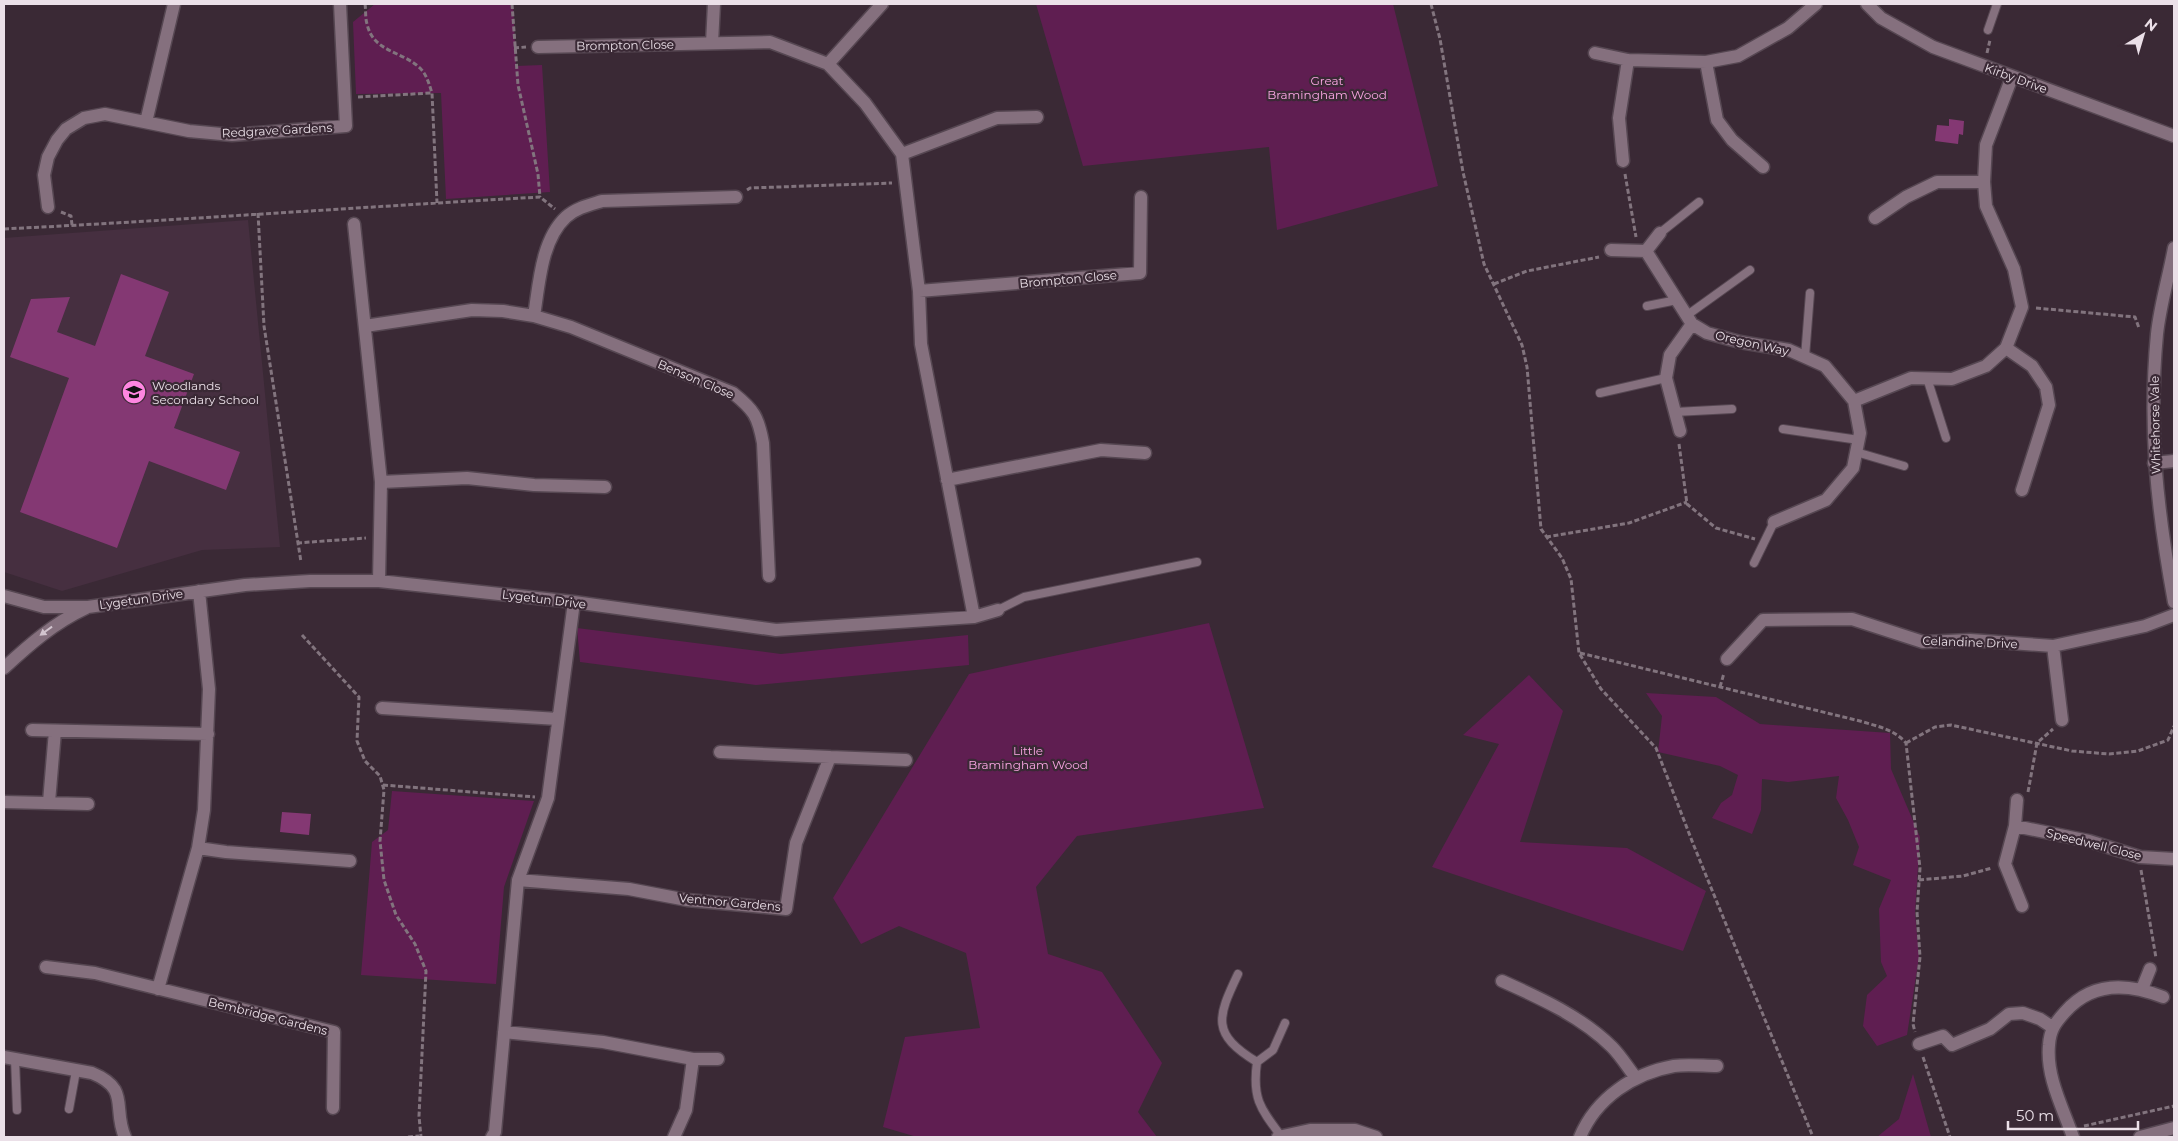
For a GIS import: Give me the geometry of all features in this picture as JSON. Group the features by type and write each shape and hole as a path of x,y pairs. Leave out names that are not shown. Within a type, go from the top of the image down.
{"street":[{"path":"146,122 174,4"},
{"name":"Redgrave Gardens","path":"48,207 44,175 48,157 57,140 66,129 84,118 105,114 189,132 232,135 346,126 340,4"},
{"path":"712,44 714,4"},
{"path":"828,64 882,4"},
{"path":"1595,53 1628,60 1706,62 1738,56 1788,28 1816,4"},
{"name":"Kirby Drive","path":"1867,4 1881,18 1933,47 2174,136"},
{"name":"Brompton Close","path":"538,47 770,42 828,64 864,102 902,154 919,291 921,344 974,617"},
{"path":"1623,161 1619,118 1628,60"},
{"path":"1706,62 1717,120 1732,140 1763,167"},
{"path":"1774,522 1826,500 1853,468 1860,433 1854,401 1911,378 1952,379 1986,366 2006,348 2022,307 2014,269 1986,206 1984,182 1986,144 2012,77"},
{"path":"902,154 997,118 1037,117"},
{"path":"1875,218 1906,196 1937,182 1984,182"},
{"path":"534,316 544,259 552,236 566,217 581,207 602,201 736,197"},
{"name":"Brompton Close","path":"919,291 1140,273 1141,197"},
{"path":"354,224 381,482 379,581"},
{"path":"1611,250 1642,251 1660,233"},
{"name":"Whitehorse Vale","path":"2174,248 2157,332 2153,397 2154,463 2162,535 2174,602"},
{"path":"1642,251 1689,320 1670,355 1666,378 1680,431"},
{"name":"Benson Close","path":"365,326 472,310 503,311 534,316 570,327 733,393 748,406 759,421 763,443 769,576"},
{"name":"Oregon Way","path":"1689,320 1707,332 1740,342 1789,350 1825,366 1854,401"},
{"path":"2006,348 2032,366 2046,387 2049,405 2022,490"},
{"path":"947,480 1102,450 1145,453"},
{"path":"2154,463 2174,461"},
{"path":"381,482 468,478 534,485 605,487"},
{"name":"Lygetun Drive","path":"88,606 254,584 379,581 574,602 776,630 974,617 998,610"},
{"path":"158,989 198,848 204,810 209,689 198,591"},
{"path":"4,596 44,607 88,606"},
{"path":"492,1137 496,1132 518,880 548,798 574,602"},
{"path":"4,668 57,622 88,606"},
{"name":"Celandine Drive","path":"1727,659 1763,620 1852,619 1923,642 1970,640 2053,646 2145,626 2174,615"},
{"path":"2053,646 2062,720"},
{"path":"382,708 558,719"},
{"path":"32,730 208,734"},
{"path":"49,802 55,731"},
{"path":"720,752 906,760"},
{"name":"Ventnor Gardens","path":"518,880 629,889 687,900 786,909 796,843 830,757"},
{"path":"2017,800 2015,826 2005,864 2022,906"},
{"path":"4,802 88,804"},
{"name":"Speedwell Close","path":"2015,826 2089,841 2140,857 2174,858"},
{"path":"198,848 226,852 350,861"},
{"name":"Bembridge Gardens","path":"46,967 95,973 334,1032 333,1108"},
{"path":"2142,989 2150,969"},
{"path":"1502,982 1541,998 1586,1026 1612,1047 1636,1078"},
{"path":"2073,1137 2050,1071 2048,1046 2052,1027 2070,1007 2085,995 2101,988 2142,989 2163,997"},
{"path":"1919,1044 1943,1036 1952,1045 1990,1029 2009,1014 2022,1013 2052,1027"},
{"path":"504,1032 603,1042 693,1059 718,1059"},
{"path":"10,1058 92,1073 105,1078 113,1087 119,1099 121,1125 125,1137"},
{"path":"674,1137 686,1110 693,1059"},
{"path":"1580,1137 1606,1097 1636,1078 1675,1066 1717,1066"},
{"path":"2140,1137 2174,1128"},
{"path":"1280,1137 1310,1130 1356,1130 1376,1137"}],"lane":[{"path":"1988,30 1997,4"},
{"path":"1660,233 1699,202"},
{"path":"1689,320 1750,270"},
{"path":"1805,357 1810,293"},
{"path":"1647,306 1677,300"},
{"path":"1600,393 1666,378"},
{"path":"1927,378 1946,438"},
{"path":"1675,412 1732,409"},
{"path":"1782,429 1859,440"},
{"path":"1856,452 1904,466"},
{"path":"1754,563 1774,522"},
{"path":"998,610 1024,598 1197,562"},
{"path":"1238,974 1227,997 1221,1021 1227,1038 1242,1053 1257,1062"},
{"path":"1280,1137 1261,1109 1254,1084 1257,1062 1273,1050 1285,1023"},
{"path":"10,1058 16,1110"},
{"path":"70,1109 76,1071"}],"path":[{"path":"365,4 367,24 378,44 420,69 427,79 432,93 437,203"},
{"path":"512,4 518,85 538,174 540,197"},
{"path":"1431,4 1440,39 1465,180 1484,264 1522,345 1526,367 1540,529 1562,558 1571,579 1579,653 1601,689 1656,748 1813,1137"},
{"path":"1983,66 1992,33 1988,30"},
{"path":"345,98 432,93"},
{"path":"1623,161 1642,251"},
{"path":"736,197 750,188 906,183"},
{"path":"4,229 540,197 566,217"},
{"path":"258,213 264,326 301,562"},
{"path":"1494,284 1527,271 1604,256 1611,250"},
{"path":"2022,307 2135,317 2139,328"},
{"path":"1680,431 1679,450 1686,502 1716,528 1765,541"},
{"path":"1546,537 1629,523 1686,502"},
{"path":"297,543 380,537"},
{"path":"302,635 359,696 357,741 365,761 380,776 384,790 380,841 384,880 396,915 415,944 426,970 419,1116 420,1137 408,1137"},
{"path":"1579,653 1860,721 1886,729 1906,742 1920,868 1917,912 1920,957 1912,1024 1950,1137"},
{"path":"2017,800 2026,798 2037,743 2062,720"},
{"path":"1906,742 1935,727 1951,724 2072,751 2118,753 2138,751 2168,740 2174,726"},
{"path":"382,785 548,798"},
{"path":"2140,857 2142,885 2156,957 2150,969"},
{"path":"1919,880 1962,876 2005,864"},
{"path":"2083,1126 2174,1106"}],"shaded area":[{"name":"Woodlands Secondary School","path":"248,220 280,547 202,550 62,591 4,572 4,238"}],"green space":[{"path":"375,4 513,4 516,66 542,65 550,192 446,199 441,93 356,94 353,22"},
{"name":"Great Bramingham Wood","path":"1036,4 1393,4 1438,186 1277,230 1269,147 1083,166"},
{"name":"Little Bramingham Wood","path":"1209,623 1264,808 1077,836 1036,887 1048,954 1102,972 1162,1063 1138,1112 1157,1137 917,1137 883,1127 905,1037 980,1028 966,953 899,926 861,944 833,898 969,674"},
{"path":"577,628 781,654 968,635 969,665 756,685 580,662"},
{"path":"1529,675 1563,711 1520,842 1627,848 1706,891 1683,951 1432,867 1499,744 1463,735"},
{"path":"1646,693 1716,697 1760,724 1890,733 1891,769 1920,837 1915,913 1919,957 1907,1035 1877,1046 1863,1026 1867,995 1887,976 1881,962 1879,909 1891,880 1853,865 1859,847 1848,820 1836,798 1839,776 1788,782 1762,779 1761,810 1752,834 1712,818 1721,803 1732,795 1738,775 1720,766 1658,752 1662,716"},
{"path":"392,791 534,801 504,887 496,984 361,975 372,842 388,830"},
{"path":"1913,1074 1931,1137 1877,1137 1899,1119"}],"building":[{"path":"1949,119 1964,121 1963,135 1959,134 1958,144 1935,141 1937,125 1949,126"},
{"path":"121,274 169,292 145,356 194,374 174,428 240,452 226,490 149,461 117,548 20,512 69,378 10,357 31,299 70,297 57,332 95,346"},
{"path":"282,812 311,814 309,835 280,832"}],"place":[{"name":"Woodlands Secondary School","path":"134,392"}]}
